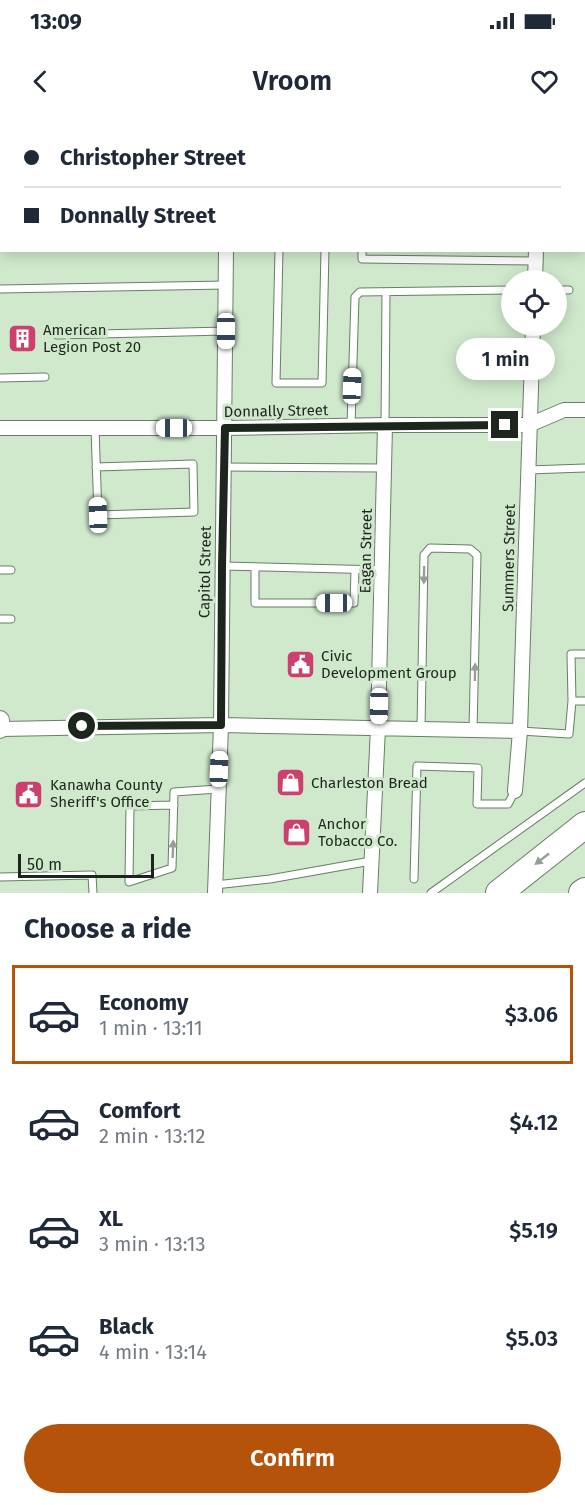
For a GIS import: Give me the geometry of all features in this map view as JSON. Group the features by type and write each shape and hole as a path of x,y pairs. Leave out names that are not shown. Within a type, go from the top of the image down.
{"highway":[{"path":"499,893 585,825"}],"street":[{"name":"Capitol Street","path":"215,889 221,725 226,252"},
{"name":"Summers Street","path":"515,791 520,731 533,336"},
{"name":"Donnally Street","path":"0,428 529,425 564,410 585,410"},
{"name":"Eagan Street","path":"370,893 378,728 385,425"},
{"path":"0,726 221,725 520,731"}],"lane":[{"path":"279,252 276,383 322,383 325,252"},
{"path":"362,252 362,259 536,256"},
{"path":"0,289 226,285"},
{"path":"351,426 355,297 360,292 501,290"},
{"path":"385,425 386,292"},
{"path":"57,335 226,331"},
{"path":"0,378 45,377"},
{"path":"95,428 96,467 98,515 194,512 193,464 96,467"},
{"path":"224,467 384,468"},
{"path":"528,470 585,468"},
{"path":"421,729 424,555 430,548 470,549 477,555 473,730"},
{"path":"222,566 382,570"},
{"path":"255,568 255,603 354,603 355,570"},
{"path":"0,570 11,570"},
{"path":"0,619 11,619"},
{"path":"520,731 569,734 572,701 571,654 585,654"},
{"path":"572,701 585,701"},
{"path":"414,879 417,766 478,768 477,804 508,804 515,791"},
{"path":"431,893 585,783"},
{"path":"174,806 130,806 129,882 172,868 174,806 174,792 219,789"},
{"path":"215,889 371,861"},
{"path":"0,877 92,875 93,893"}],"place":[{"name":"American Legion Post 20","path":"22,339"},
{"name":"Civic Development Group","path":"300,665"},
{"name":"Charleston Bread","path":"290,783"},
{"name":"Kanawha County Sheriff's Office","path":"29,794"},
{"name":"Anchor Tobacco Co.","path":"297,833"}],"route":[{"path":"82,726 221,725 225,428 505,425"}]}
